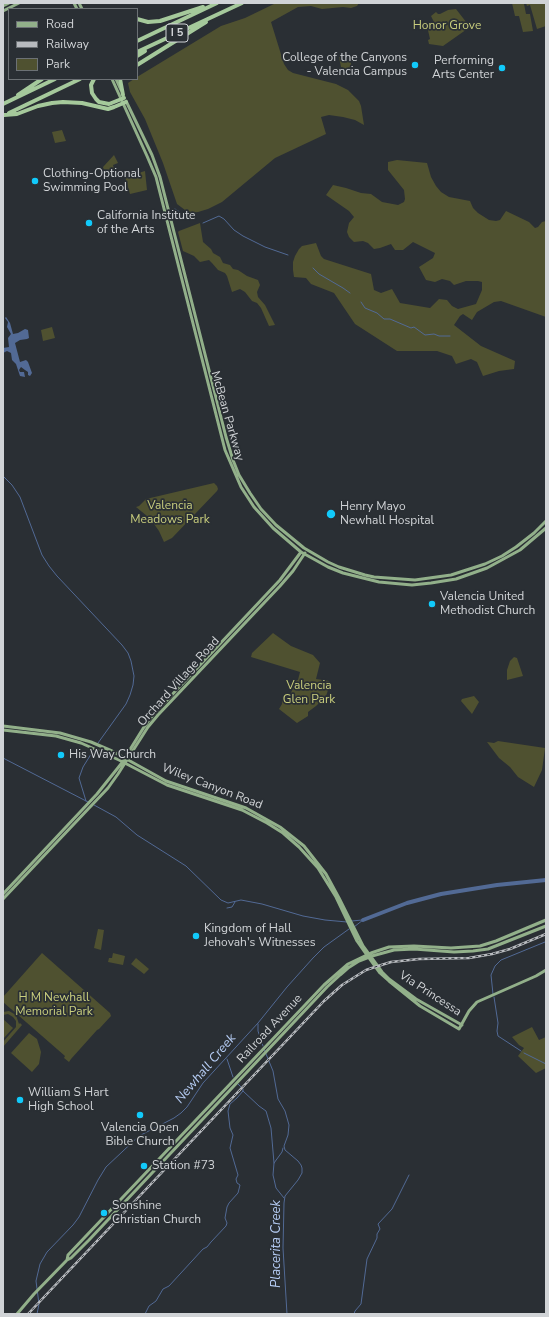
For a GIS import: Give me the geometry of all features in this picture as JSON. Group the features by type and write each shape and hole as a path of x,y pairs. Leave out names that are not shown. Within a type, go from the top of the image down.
{"highway":[{"name":"I 5","path":"138,52 242,3"},
{"name":"I 5","path":"138,41 215,4"},
{"path":"138,19 148,22 160,22 215,4"},
{"path":"138,64 218,14"},
{"path":"138,55 157,43"},
{"path":"10,101 40,80"},
{"path":"3,104 53,80"},
{"path":"4,115 78,80"},
{"path":"94,80 91,89 96,100 109,104 123,99"},
{"path":"120,80 123,99"},
{"path":"4,115 17,114 52,102 75,102 108,109 123,99"}],"main road":[{"path":"3,6 10,3"},
{"path":"9,8 19,3"},
{"name":"McBean Parkway","path":"113,80 156,166 165,192 225,450 235,475 254,507 273,528 328,567 364,579 396,584 416,585 430,584 463,577 496,564 520,550 546,528"},
{"name":"McBean Parkway","path":"116,80 160,192 230,452 244,484 261,509 276,525 304,551 328,562 365,575 415,580 433,579 466,571 494,560 526,540 546,521"},
{"path":"147,156 156,166"},
{"path":"254,507 261,509"},
{"name":"Orchard Village Road","path":"3,894 99,795 125,760 144,727 161,706 280,580 304,551"},
{"name":"Wiley Canyon Road","path":"3,726 60,733 94,743 166,781 227,803 246,808 263,816 282,828 294,837 317,861 326,874 363,946 381,972 389,980"},
{"name":"Wiley Canyon Road","path":"3,730 56,736 91,746 125,760"},
{"name":"Orchard Village Road","path":"3,899 79,816"},
{"name":"Railroad Avenue","path":"269,1046 338,972 360,957 377,950 401,946 451,948 480,946 496,942 546,920"},
{"name":"Railroad Avenue","path":"67,1260 68,1255 212,1104 340,975 359,961 383,952 403,949 454,952 488,949 546,926"},
{"path":"462,1025 469,1011 477,1002 536,976 546,970"},
{"name":"Via Princessa","path":"389,980 416,999 462,1025 459,1029 420,1006 389,980"},
{"name":"Railroad Avenue","path":"17,1314 34,1294 67,1260 71,1258 204,1117 261,1054"},
{"path":"204,1117 212,1104"}],"green space":[{"path":"276,3 359,3 357,6 351,8 343,7 322,9 311,6 298,7 271,22 284,64 288,70 293,73 336,84 348,90 359,101 364,125 355,120 343,117 329,115 321,117 326,134 275,158 222,202 208,209 189,213 177,204 163,163 145,119 130,92 128,83 132,80 138,80 138,76 221,26 245,18"},
{"path":"512,3 524,4 526,14 530,14 533,31 523,32 519,16 515,16"},
{"path":"526,3 546,3 546,26 537,29 530,5 527,6"},
{"name":"Honor Grove","path":"456,9 470,27 443,46 429,44 428,40 430,39 427,26 434,22 431,16 436,12 440,14 448,10"},
{"path":"347,54 352,67 345,69 341,67 339,57"},
{"path":"62,130 66,141 55,143 52,132"},
{"path":"114,155 118,163 113,165 116,175 106,178 103,167"},
{"path":"397,160 427,163 431,177 441,192 449,197 470,201 473,208 478,213 489,220 500,220 506,211 529,222 535,228 542,222 546,221 546,317 501,301 494,302 477,312 472,320 463,314 454,325 481,346 515,361 514,369 499,371 483,376 477,362 471,359 456,364 452,356 437,351 397,351 355,324 334,293 311,284 306,278 294,277 293,262 299,249 302,246 316,243 321,256 324,259 371,274 374,290 381,293 392,289 400,303 430,308 439,299 447,300 452,306 458,309 476,304 482,290 482,282 466,281 454,285 450,281 442,279 435,282 426,280 419,267 433,258 435,253 413,242 403,250 395,250 391,244 374,249 368,243 363,241 354,242 349,237 347,232 349,223 354,217 349,211 326,195 333,185 361,193 371,194 382,202 398,205 404,202 404,190 388,170 388,162"},
{"path":"145,171 147,190 130,194 125,177"},
{"path":"200,223 203,242 211,249 213,253 220,257 223,263 230,265 233,269 258,280 260,285 257,292 258,297 265,305 275,325 269,326 261,308 257,303 252,301 245,292 240,289 232,292 225,273 218,270 209,260 200,262 194,256 183,251 178,232"},
{"path":"52,327 55,338 43,341 41,330"},
{"name":"Valencia Meadows Park","path":"214,483 217,486 217,491 172,538 164,542 154,524 136,507 146,499"},
{"name":"Valencia Glen Park","path":"273,633 291,646 313,655 320,663 316,679 329,681 326,696 308,712 308,716 297,723 279,709 282,701 285,700 291,693 295,681 298,680 300,672 251,657 252,653"},
{"path":"514,657 517,658 523,676 507,680 507,670 510,661"},
{"path":"474,696 479,702 472,714 461,701 462,699"},
{"path":"498,741 545,748 542,770 534,787 518,777 510,767 499,758 487,742 494,743"},
{"path":"98,929 104,930 101,950 94,948"},
{"name":"H M Newhall Memorial Park","path":"42,953 110,1013 111,1016 69,1062 64,1058 65,1056 3,1002 3,997"},
{"path":"113,953 125,956 123,965 108,962 109,958 112,958"},
{"path":"136,958 149,969 144,974 131,964"},
{"path":"9,1011 16,1015 19,1024 20,1023 22,1025 3,1047 3,1042 16,1027 16,1021 13,1017 8,1014 3,1015 3,1012"},
{"path":"3,1019 13,1028 3,1039"},
{"path":"532,1027 539,1040 546,1037 546,1068 536,1073 518,1056 524,1048 512,1037"},
{"path":"29,1033 37,1039 41,1052 39,1064 32,1072 11,1053"}],"water":[{"path":"6,317 10,323 13,334 25,329 28,330 29,338 15,343 20,362 26,360 28,362 32,373 30,376 28,375 28,372 21,367 19,370 20,372 24,372 25,377 20,376 16,364 12,360 11,353 7,351 3,353 3,348 9,347 8,338 11,334 7,327 8,322 5,318"}],"waterway":[{"path":"175,209 189,218"},
{"path":"203,223 219,216 243,236 265,247 288,255"},
{"path":"313,268 319,274 350,293"},
{"path":"361,302 365,308 377,313 384,319 390,319 411,328 414,327 425,335 434,334 439,336 450,336"},
{"path":"3,476 12,485 20,497 42,555 49,566 122,645 128,653 131,661 134,676 130,695 126,704 98,743"},
{"path":"86,801 79,778 83,767 93,751"},
{"path":"3,758 88,802"},
{"path":"94,805 116,817 137,835 186,866 221,900 228,903 241,900 262,904 303,916 347,922"},
{"path":"363,920 407,903 441,894 497,885 546,880"},
{"path":"227,908 232,907 235,902"},
{"name":"Newhall Creek","path":"352,921 362,920"},
{"name":"Newhall Creek","path":"354,927 363,920"},
{"name":"Newhall Creek","path":"37,1314 39,1304 36,1281 40,1264 47,1252 79,1217 106,1167 139,1136 181,1113 187,1107 203,1083 258,1023 313,958 324,947 349,929"},
{"path":"493,994 491,975 495,966 501,960 545,942"},
{"path":"494,997 498,1023 498,1036 521,1051"},
{"name":"Placerita Creek","path":"258,1024 258,1031 263,1046"},
{"name":"Placerita Creek","path":"264,1049 273,1071 278,1099 285,1111 289,1125 288,1135 284,1146 285,1150 298,1161 302,1168 302,1173 298,1180 285,1196 284,1203 283,1248 287,1314"},
{"path":"524,1053 546,1064"},
{"path":"227,1059 233,1077"},
{"path":"238,1084 241,1087"},
{"path":"145,1314 149,1306 156,1301 163,1289 169,1286 226,1226 227,1223 225,1218 227,1207 238,1193 240,1185 237,1183 236,1179 238,1175 230,1148 233,1135 230,1128 228,1111 230,1104 237,1098 243,1089"},
{"path":"243,1091 266,1111 271,1128 274,1163"},
{"path":"283,1148 282,1152 274,1163 273,1175 276,1188 284,1198"},
{"path":"354,1314 361,1304 367,1259 380,1229 378,1224 392,1209 409,1175"}],"railway":[{"path":"28,1314 324,1001 342,985 366,970 391,962 419,959 469,958 492,954 510,949 546,934"}],"place":[{"name":"College of the Canyons - Valencia Campus","path":"415,65"},
{"name":"Performing Arts Center","path":"502,68"},
{"name":"Clothing-Optional Swimming Pool","path":"35,181"},
{"name":"California Institute of the Arts","path":"89,223"},
{"name":"Henry Mayo Newhall Hospital","path":"331,514"},
{"name":"Valencia United Methodist Church","path":"432,604"},
{"name":"His Way Church","path":"61,755"},
{"name":"Kingdom of Hall Jehovah's Witnesses","path":"196,936"},
{"name":"William S Hart High School","path":"20,1100"},
{"name":"Valencia Open Bible Church","path":"140,1115"},
{"name":"Station #73","path":"144,1166"},
{"name":"Sonshine Christian Church","path":"104,1213"}]}
